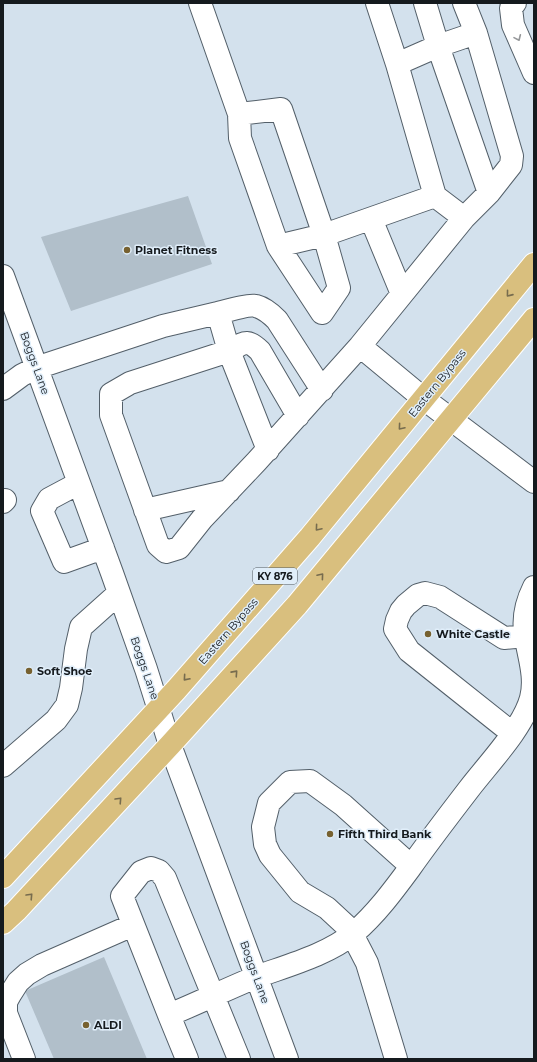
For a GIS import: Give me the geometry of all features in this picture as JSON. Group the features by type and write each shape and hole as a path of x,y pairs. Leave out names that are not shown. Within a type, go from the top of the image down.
{"main road":[{"name":"Eastern Bypass","path":"3,877 158,709 310,537 534,264"},
{"name":"KY 876","path":"3,923 16,911 170,745 297,605 534,319"}],"street":[{"path":"200,3 238,114 240,138 278,246 322,313 339,288 324,235 281,109 238,114"},
{"path":"377,3 397,64 435,196 464,218"},
{"path":"425,3 438,46 489,193"},
{"path":"298,416 260,351 253,344 245,343 229,351 130,384 111,394 111,415 158,545 166,552 179,548 202,519 268,450 322,390 360,346 464,218 489,193 511,165 512,156 476,33 464,3"},
{"path":"515,3 511,8 513,25 534,73"},
{"path":"397,64 438,46 476,33"},
{"path":"278,246 324,235 435,196"},
{"path":"371,218 402,294"},
{"name":"Boggs Lane","path":"3,276 103,548 170,745 287,1059"},
{"path":"3,389 22,375 36,368 163,326 255,305 267,311 277,320 322,390"},
{"path":"218,313 229,351 268,450"},
{"path":"360,346 424,399 534,482"},
{"path":"79,483 49,498 42,511 64,562 103,548"},
{"path":"145,510 229,491"},
{"path":"169,1015 257,977 316,955 353,933 383,904 512,732 529,716 533,681 526,636 525,615 528,598 534,587"},
{"path":"3,766 56,720 67,705 81,627 119,593"},
{"path":"512,732 409,651 395,629 397,620 406,604 418,595 425,593 440,597 504,638 526,636"},
{"path":"396,1059 367,963 353,933 327,908 300,892 270,855 265,844 263,827 269,804 290,782 310,781 342,805 411,866"},
{"path":"187,1059 122,896 141,872 151,868 159,871 165,878 239,1059"},
{"path":"24,1059 6,1013 6,1002 18,982 27,974 42,965 133,925"}],"building":[{"name":"Planet Fitness","path":"188,196 212,264 71,311 41,237"},
{"name":"ALDI","path":"104,957 147,1059 54,1059 25,991"}],"place":[{"name":"Planet Fitness","path":"127,250"},
{"name":"White Castle","path":"428,634"},
{"name":"Soft Shoe","path":"29,671"},
{"name":"Fifth Third Bank","path":"330,834"},
{"name":"ALDI","path":"86,1025"}]}
